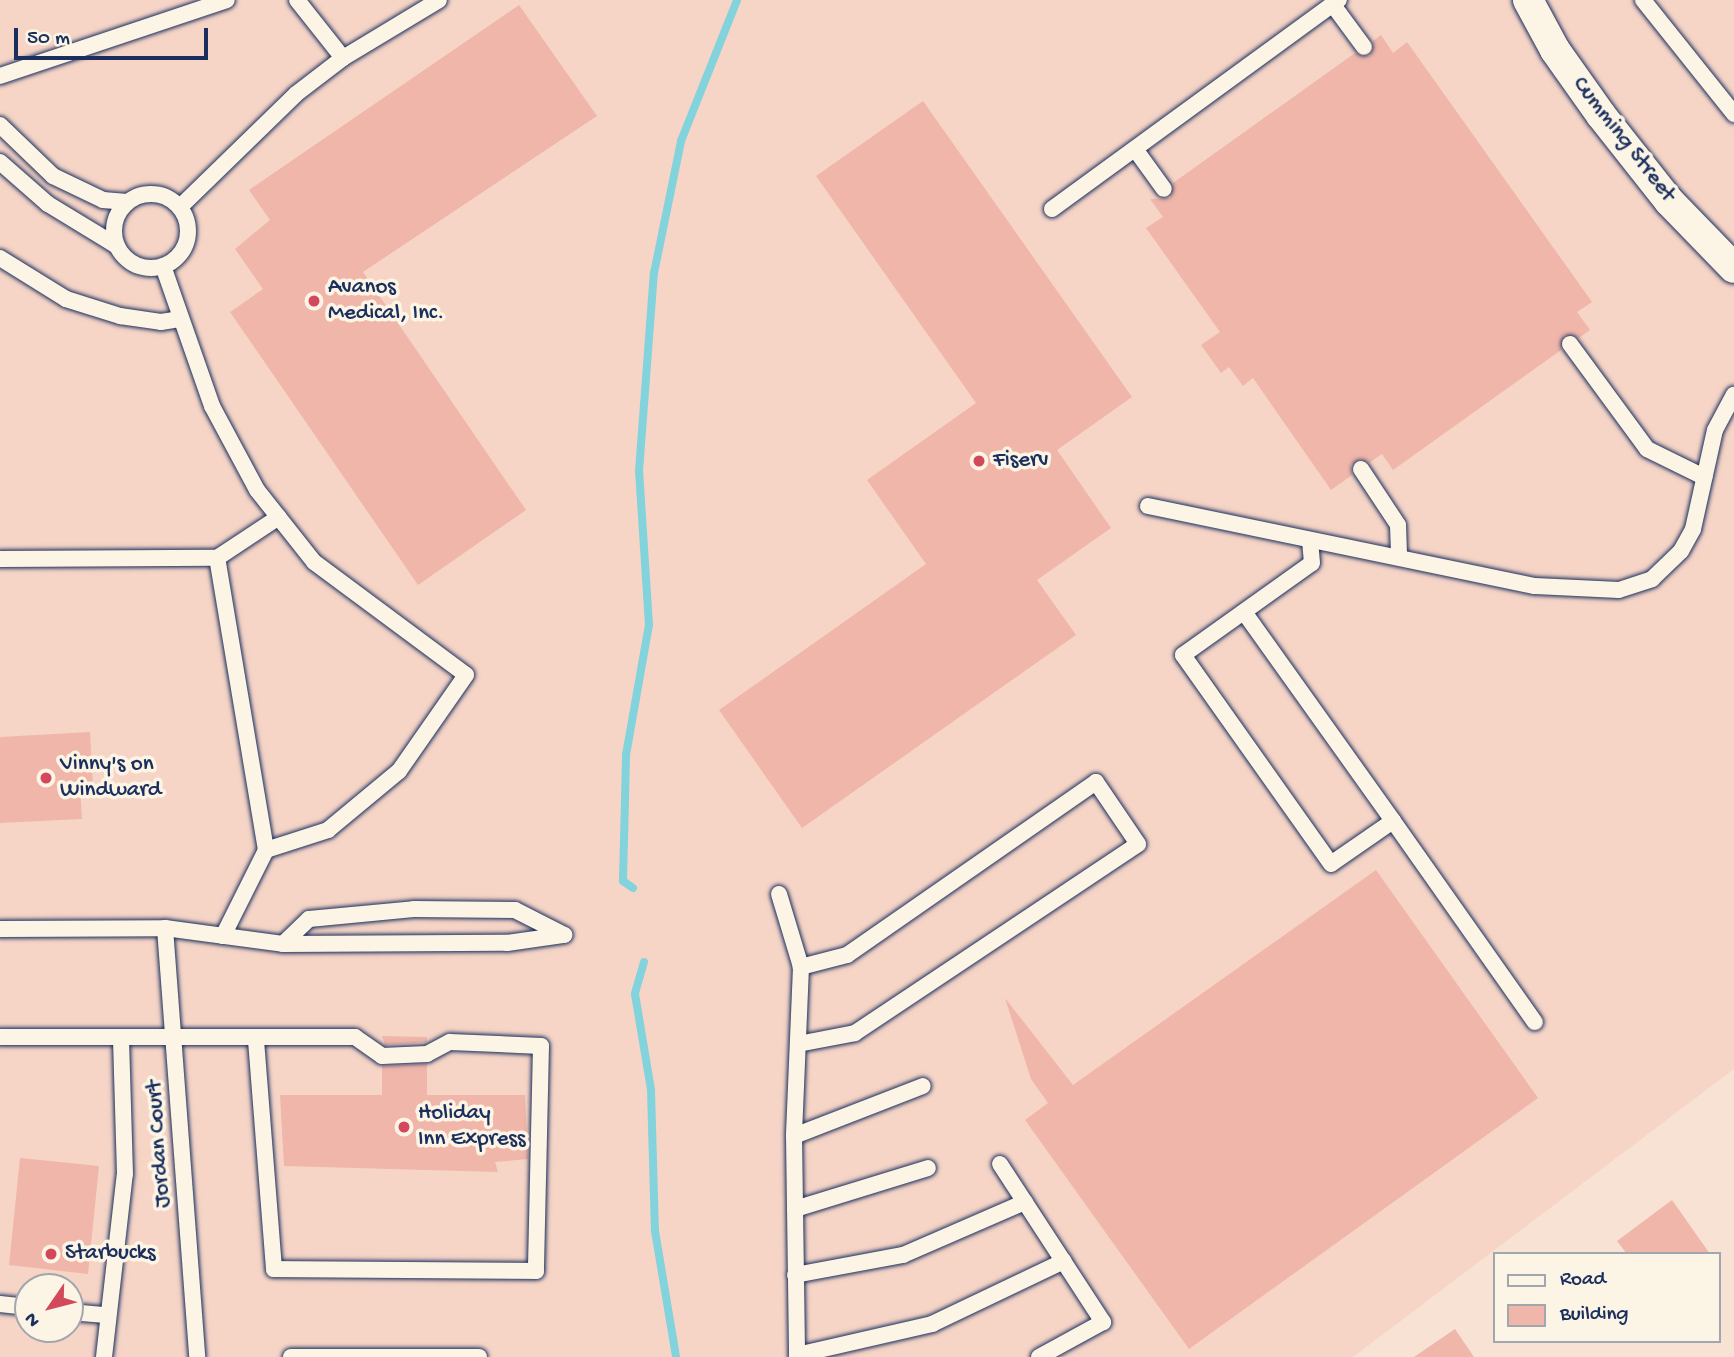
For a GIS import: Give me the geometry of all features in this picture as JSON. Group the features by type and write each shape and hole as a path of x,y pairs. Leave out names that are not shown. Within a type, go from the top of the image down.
{"street":[{"name":"Cumming Street","path":"1528,0 1555,50 1601,115 1669,201 1734,268"}],"lane":[{"path":"0,76 226,0"},
{"path":"297,0 343,58"},
{"path":"180,207 296,94 343,58 439,0"},
{"path":"1643,0 1734,114"},
{"path":"1052,209 1336,2 1364,47"},
{"path":"0,125 53,176 103,201 127,202 155,194 180,207 188,223 187,241 178,257 163,266 145,268 128,260 117,246 48,204 0,162"},
{"path":"1135,149 1164,189"},
{"path":"117,246 114,230 127,202"},
{"path":"0,258 66,299 120,316 161,322 181,319"},
{"path":"163,266 212,406 257,490 314,562 466,675 399,771 328,830 266,850"},
{"path":"1570,344 1647,449 1704,477"},
{"path":"1148,506 1535,586 1601,591 1636,586 1681,551 1693,529 1715,430 1734,395"},
{"path":"1361,469 1398,524 1399,557"},
{"path":"0,559 217,558 279,517"},
{"path":"1310,540 1312,563 1183,655 1331,864 1393,821"},
{"path":"217,558 266,850 223,936"},
{"path":"1244,612 1535,1022"},
{"path":"798,1044 855,1033 1138,844 1096,782 847,955 802,967"},
{"path":"779,894 802,967 794,1136 797,1356 932,1324 1064,1261"},
{"path":"0,929 165,928 283,944 507,943 564,935 515,910 414,909 309,919 283,944"},
{"name":"Jordan Court","path":"165,928 197,1357"},
{"path":"0,1037 355,1037 382,1056 428,1054 450,1042 541,1046 536,1271 274,1269 256,1039"},
{"path":"104,1357 106,1315 125,1174 121,1037"},
{"path":"794,1136 923,1086"},
{"path":"1000,1164 1103,1322 1039,1357"},
{"path":"795,1209 928,1168"},
{"path":"795,1275 903,1255 1025,1202"},
{"path":"84,1313 106,1315"},
{"path":"291,1357 479,1357"}],"shaded area":[{"path":"0,0 1734,0 1734,1069 1353,1357 0,1357"}],"building":[{"name":"Avanos Medical, Inc.","path":"519,5 597,116 363,272 526,510 418,585 230,312 263,289 235,249 270,220 249,190"},
{"path":"1381,35 1393,53 1407,42 1592,302 1577,312 1590,330 1579,338 1564,335 1561,350 1393,470 1382,454 1369,463 1360,459 1351,465 1352,475 1331,490 1253,378 1243,386 1229,367 1221,373 1201,345 1220,332 1146,228 1163,217 1150,199 1170,198 1173,183 1355,53 1370,56 1373,41"},
{"name":"Fiserv","path":"923,101 1132,397 1057,450 1111,528 1037,580 1076,635 802,828 719,710 926,564 867,480 976,403 816,176"},
{"name":"Vinny's on Windward","path":"90,732 93,786 80,787 82,819 0,823 0,737"},
{"path":"1376,870 1538,1098 1189,1349 1025,1120 1048,1103 1031,1079 1005,998 1073,1085"},
{"path":"382,1036 427,1037 427,1042 385,1045"},
{"name":"Holiday Inn Express","path":"427,1064 427,1095 525,1095 528,1159 495,1162 498,1172 284,1166 280,1095 382,1095 382,1066"},
{"path":"20,1158 99,1166 88,1274 9,1265"},
{"path":"1672,1200 1709,1252 1625,1252 1617,1241"},
{"path":"1455,1329 1474,1357 1414,1357"}],"waterway":[{"path":"633,888 623,881 626,755 649,625 639,471 654,273 681,141 737,0"},
{"path":"644,962 635,994 651,1090 655,1231 676,1357"}],"place":[{"name":"Avanos Medical, Inc.","path":"314,301"},
{"name":"Fiserv","path":"979,461"},
{"name":"Vinny's on Windward","path":"46,778"},
{"name":"Holiday Inn Express","path":"404,1127"},
{"name":"Starbucks","path":"51,1254"}]}
